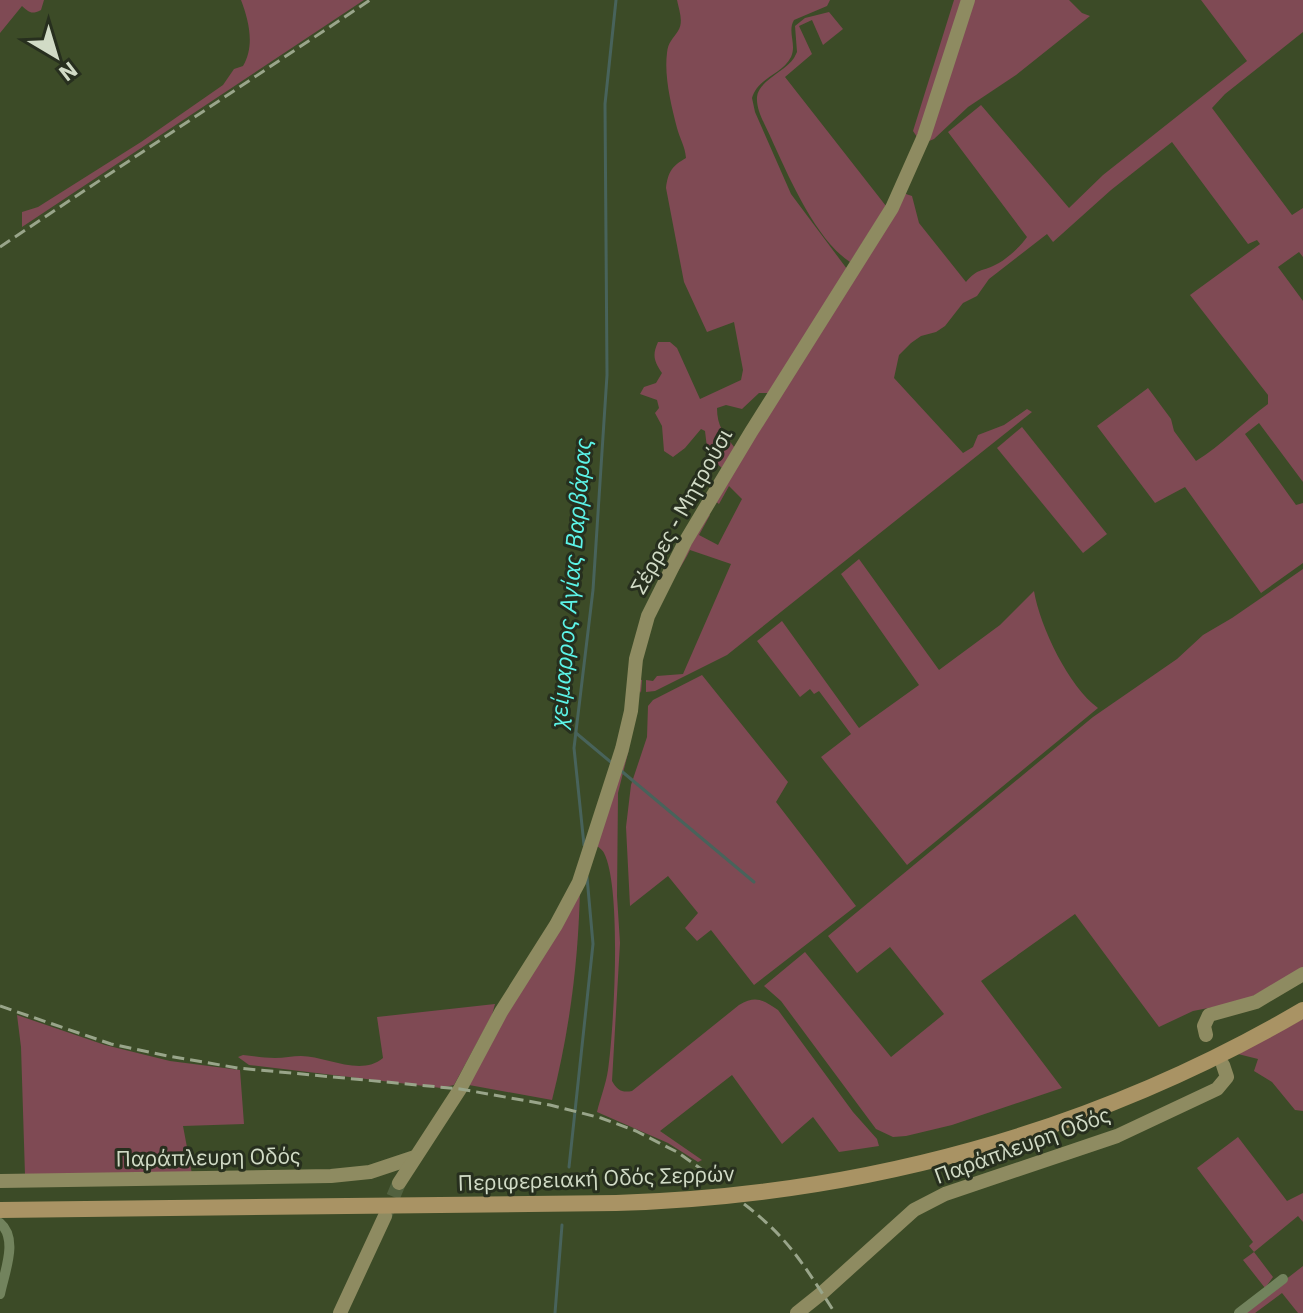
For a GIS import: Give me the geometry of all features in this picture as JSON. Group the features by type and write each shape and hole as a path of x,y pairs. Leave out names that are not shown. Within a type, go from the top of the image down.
{"main road":[{"name":"Περιφερειακή Οδός Σερρών","path":"0,1210 616,1203 683,1201 793,1190 875,1175 984,1147 1073,1119 1147,1090 1303,1010"}],"street":[{"name":"Σέρρες - Μητρούσι","path":"399,1183 460,1089 501,1012 556,925 579,882 622,749 631,711 638,650 648,616 685,542 743,444 892,208 924,136 968,0"},
{"path":"1206,1035 1204,1026 1209,1015 1256,1002 1303,974"},
{"name":"Παράπλευρη Οδός","path":"797,1313 914,1210 945,1194 1117,1136 1217,1089 1227,1077 1223,1065"},
{"name":"Παράπλευρη Οδός","path":"0,1181 331,1176 370,1172 415,1157"},
{"path":"340,1313 385,1216"},
{"path":"0,1223 8,1230 10,1239 0,1294"},
{"path":"1239,1313 1283,1279"}],"shaded area":[{"path":"0,0 44,0 41,10 35,12 22,6 0,33"},
{"path":"241,0 364,0 22,227 22,212 38,207 141,142 223,85 234,69 243,66 249,50 250,33"},
{"path":"677,0 830,0 827,6 794,20 791,57 759,85 752,98 755,112 791,194 847,269 769,393 759,393 742,409 726,405 717,408 722,430 735,448 722,468 708,456 705,431 701,429 673,457 664,451 662,426 655,413 659,408 657,400 640,394 644,387 656,383 662,373 655,358 658,342 670,342 677,348 700,399 741,380 743,370 734,322 707,332 684,282 666,188 672,170 686,158 672,110 666,71 668,46 681,24"},
{"path":"954,0 963,0 917,137 913,131"},
{"path":"971,0 1069,0 1082,13 1090,16 1016,75 968,107 929,141"},
{"path":"1201,0 1303,0 1303,32 1225,94 1212,108 1292,215 1303,208 1303,257 1299,252 1278,267 1303,301 1303,482 1259,423 1245,434 1296,505 1303,503 1303,563 1261,593 1185,487 1155,503 1097,426 1148,388 1196,461 1268,404 1268,395 1190,295 1260,244 1257,240 1248,244 1172,142 1111,190 1053,242 1047,234 989,279 977,296 963,303 945,326 921,336 899,355 894,378 963,453 973,447 978,435 1004,425 1027,409 1032,412 727,655 655,691 646,692 646,680 683,674 731,564 690,550 664,594 647,636 639,670 642,642 670,575 707,513 710,515 699,535 718,545 742,499 729,486 719,504 715,501 903,193 912,196 919,223 966,282 977,272 1004,260 1027,237 948,132 981,105 1069,208 1103,175 1247,61"},
{"path":"829,12 843,29 823,45 812,20 799,26 812,54 785,77 886,206 850,262 825,238 804,205 757,102 762,86 790,63 797,52 795,26 805,18"},
{"path":"1022,427 1107,534 1083,553 997,448"},
{"path":"859,559 939,670 1000,625 1034,591 1042,622 1057,655 1077,686 1098,708 907,865 821,757 851,734 819,691 814,694 810,689 800,697 757,641 782,621 859,728 919,685 841,574"},
{"path":"1303,569 1303,968 1244,1001 1193,1011 1159,1027 1075,914 981,981 1062,1088 952,1125 906,1136 893,1137 876,1129 781,1001 764,986 805,952 891,1057 944,1014 890,947 857,973 828,936 1093,717 1177,659 1203,635"},
{"path":"702,675 788,782 776,802 856,906 754,985 711,930 697,941 685,928 698,913 668,876 630,906 626,827 631,785 647,737 648,706 653,700"},
{"path":"629,749 618,793 620,943 612,1081 618,1089 632,1091 739,1005 759,1000 778,1010 853,1112 877,1139 879,1146 839,1152 813,1117 782,1144 732,1075 660,1131 702,1160 698,1162 668,1143 597,1112 608,1070 615,926 610,871 603,852 596,845"},
{"path":"580,884 572,993 552,1100 469,1085 511,1002"},
{"path":"495,1004 454,1085 441,1088 249,1065 238,1057 301,1056 364,1066 383,1058 377,1017"},
{"path":"17,1015 105,1045 170,1061 240,1070 244,1124 183,1126 192,1174 25,1175"},
{"path":"1303,1019 1303,1111 1295,1110 1272,1082 1254,1071 1258,1059 1238,1054"},
{"path":"1238,1137 1287,1201 1303,1193 1303,1222 1298,1216 1254,1252 1249,1246 1253,1242 1197,1168"},
{"path":"1254,1252 1273,1277 1265,1288 1243,1260"},
{"path":"1303,1266 1303,1313 1298,1313 1282,1293 1255,1313 1243,1313"}],"waterway":[{"name":"χείμαρρος Αγίας Βαρβάρας","path":"584,845 574,748 593,590 607,375 605,104 616,0"},
{"path":"576,733 613,764"},
{"path":"619,769 754,882"},
{"name":"χείμαρρος Αγίας Βαρβάρας","path":"569,1167 593,944 587,877"},
{"name":"χείμαρρος Αγίας Βαρβάρας","path":"555,1313 562,1225"}],"tunnel":[{"path":"385,1216 399,1183"}],"railway":[{"path":"0,247 370,0"},
{"path":"0,1006 111,1044 168,1056 238,1068 460,1089 550,1105 636,1131 677,1152 707,1173"},
{"path":"744,1204 785,1241 835,1313"}]}
